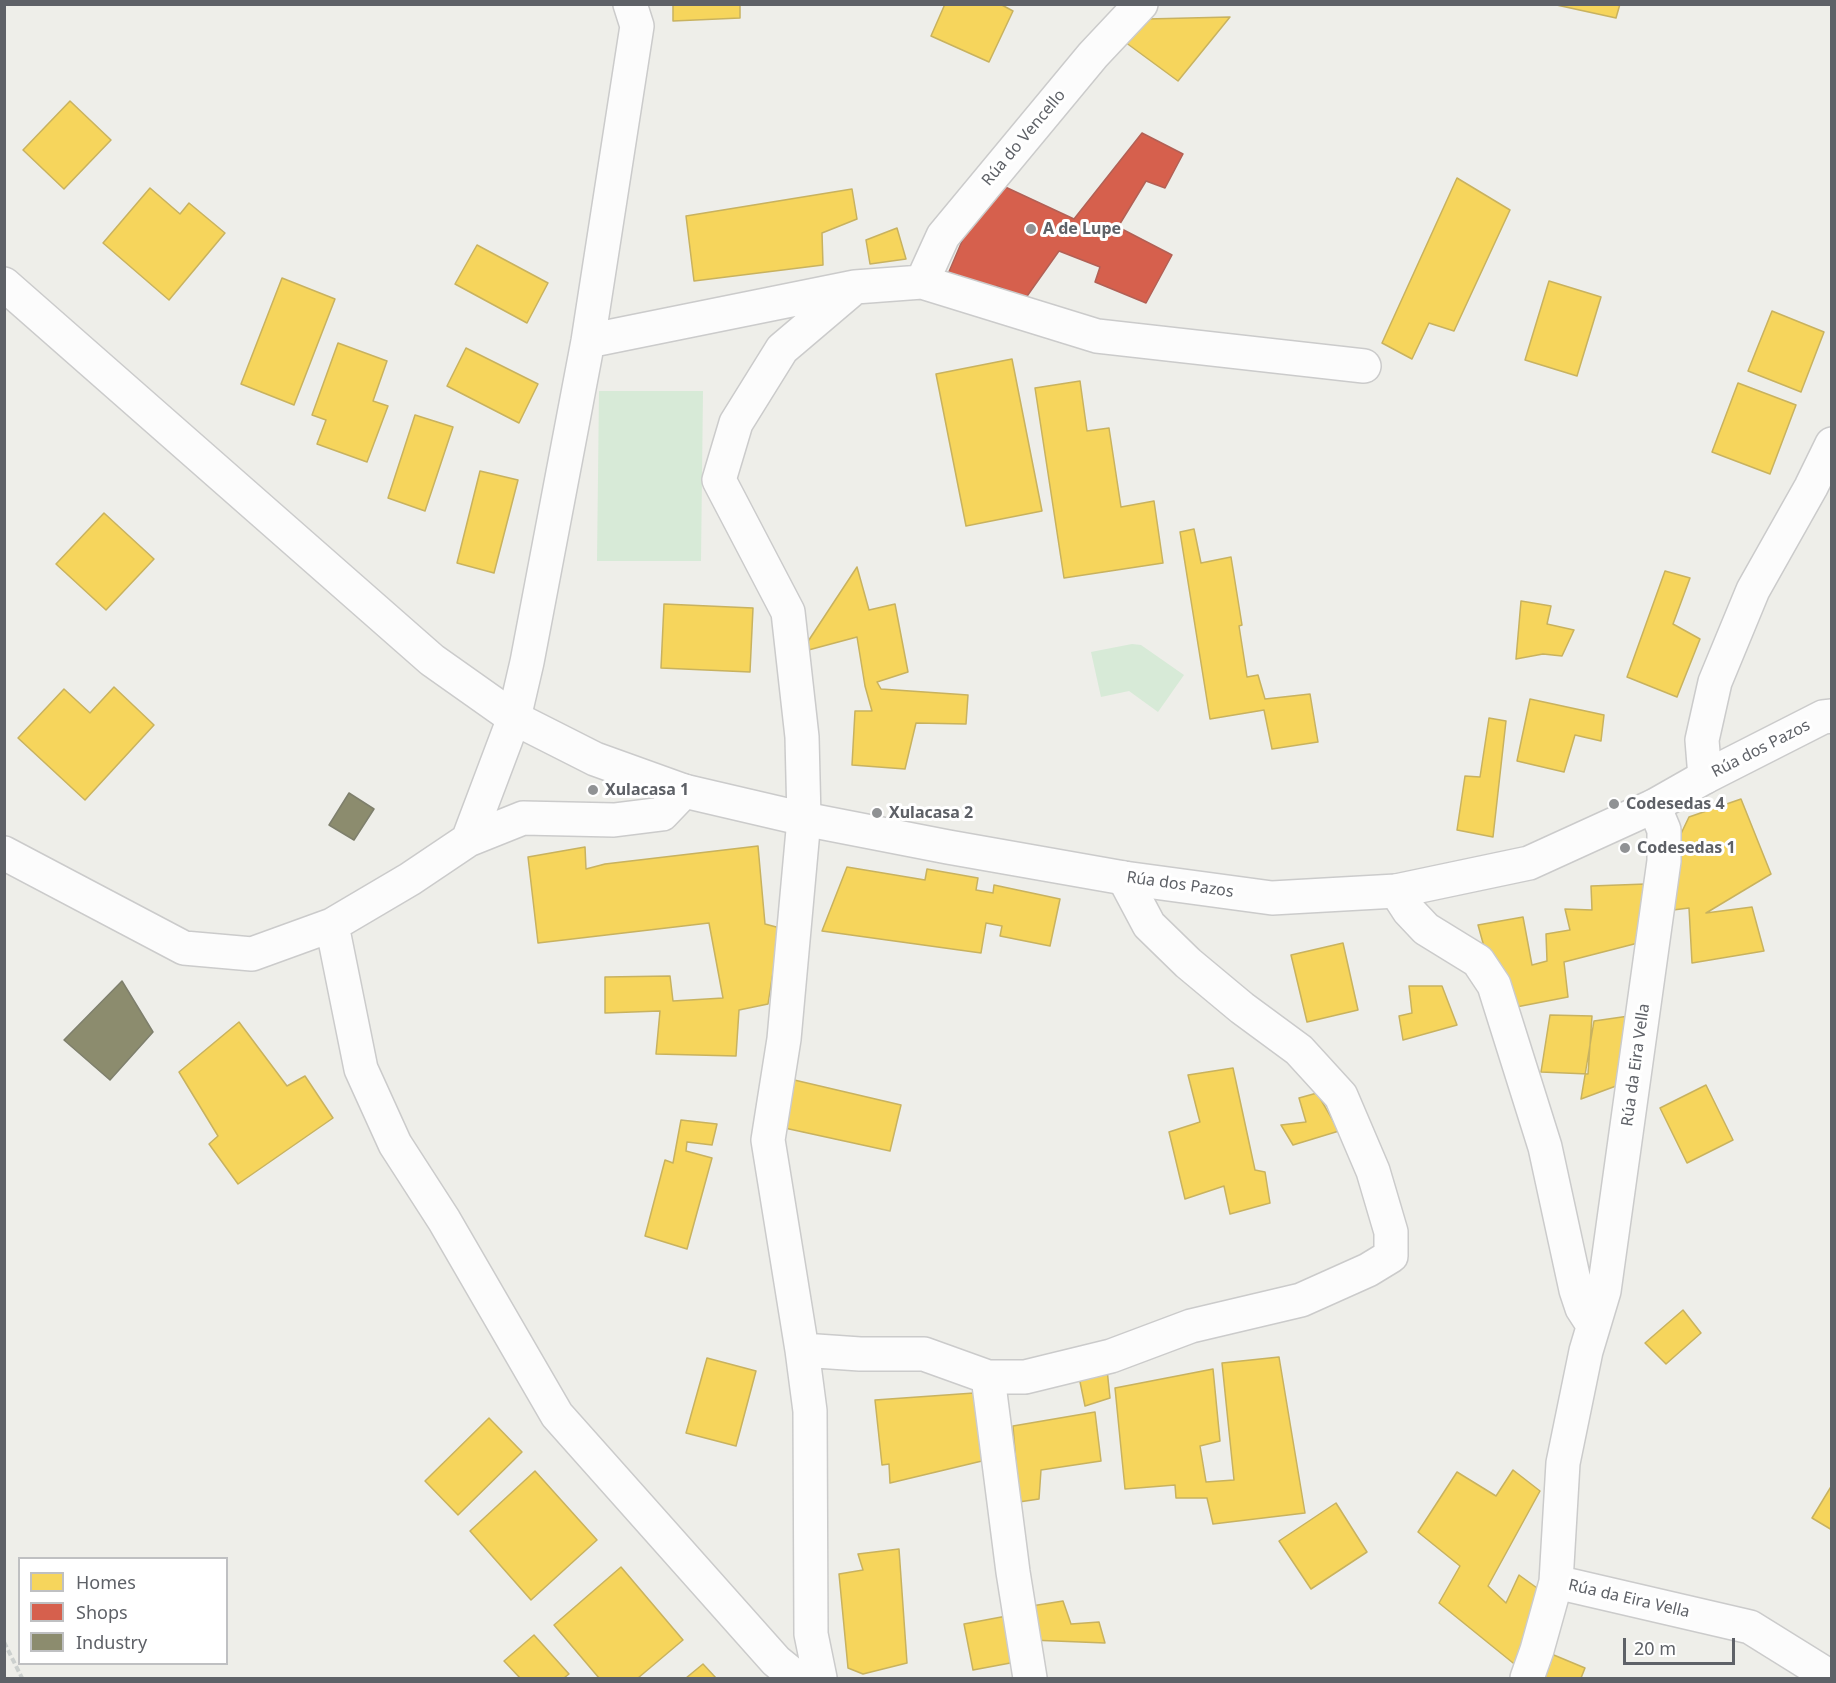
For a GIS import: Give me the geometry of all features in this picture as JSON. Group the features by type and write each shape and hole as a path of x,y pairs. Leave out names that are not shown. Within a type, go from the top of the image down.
{"street":[{"path":"468,840 514,718 527,662 588,341 638,26 630,4"},
{"name":"Rúa do Vencello","path":"922,282 943,236 1093,55 1141,4"},
{"path":"588,341 855,287 922,282 1097,336 1364,366"},
{"name":"Rúa dos Pazos","path":"4,284 432,660 514,718 595,759 684,791 804,819 1124,878 1272,898 1396,891 1529,863 1654,806 1705,777 1823,717 1832,716"},
{"path":"820,1678 811,1634 810,1411 768,1140 784,1039 804,819 801,737 788,612 719,480 736,423 782,349 855,287"},
{"path":"1705,777 1702,740 1715,682 1753,590 1812,487 1832,444"},
{"path":"4,853 184,948 252,954 332,925 410,879 468,840 524,818 614,820 662,814 684,791"},
{"name":"Rúa da Eira Vella","path":"1527,1678 1556,1582 1563,1463 1586,1351 1604,1291 1664,861 1664,830 1654,806"},
{"path":"802,1350 860,1354 924,1354 988,1377 1024,1377 1111,1356 1191,1326 1300,1300 1368,1270 1390,1256 1391,1232 1374,1171 1341,1095 1299,1050 1242,1008 1188,963 1149,925 1124,878"},
{"path":"1396,891 1409,911 1425,928 1478,961 1494,986 1545,1147 1576,1290 1582,1308 1593,1324"},
{"path":"332,925 361,1069 395,1144 444,1220 557,1415 776,1661 797,1678"},
{"path":"988,1377 1013,1572 1030,1678"},
{"name":"Rúa da Eira Vella","path":"1556,1582 1750,1627 1832,1678"}],"path":[{"path":"4,1642 22,1678"}],"green space":[{"path":"599,391 703,391 701,561 597,561"},
{"path":"1132,644 1141,645 1184,675 1158,712 1129,691 1101,697 1091,652"}],"building: Homes":[{"path":"673,4 740,4 740,18 673,21"},
{"path":"945,4 1000,4 1013,11 989,62 931,36"},
{"path":"1552,4 1620,4 1616,18"},
{"path":"1230,17 1178,81 1125,42 1147,19"},
{"path":"70,101 111,140 64,189 23,150"},
{"path":"1457,178 1510,210 1454,331 1429,323 1412,359 1382,343"},
{"path":"150,188 180,214 189,203 225,233 169,300 103,243"},
{"path":"852,189 857,219 822,233 823,265 694,281 686,216"},
{"path":"897,228 906,259 870,264 866,240"},
{"path":"477,245 548,283 527,323 455,284"},
{"path":"282,278 335,299 294,405 241,384"},
{"path":"1549,281 1601,297 1577,376 1525,360"},
{"path":"1772,311 1824,332 1801,392 1748,371"},
{"path":"338,343 387,361 373,401 388,406 367,462 317,444 326,420 312,415"},
{"path":"466,348 538,384 519,423 447,386"},
{"path":"1012,359 1042,511 966,526 936,374"},
{"path":"1080,381 1087,431 1109,428 1121,507 1154,501 1163,563 1064,578 1035,388"},
{"path":"1738,383 1796,405 1770,474 1712,452"},
{"path":"415,415 453,427 425,511 388,498"},
{"path":"480,471 518,480 494,573 457,563"},
{"path":"104,513 154,559 106,610 56,564"},
{"path":"1194,529 1201,563 1231,557 1242,625 1239,626 1247,677 1258,675 1265,699 1310,694 1318,742 1272,749 1264,710 1210,719 1180,532"},
{"path":"857,567 869,610 895,604 908,672 877,682 881,689 968,695 966,724 916,723 905,769 852,765 855,711 872,711 865,686 857,637 801,652"},
{"path":"1665,571 1690,578 1673,624 1700,639 1677,697 1627,677"},
{"path":"1521,601 1551,606 1547,624 1574,630 1562,656 1543,654 1516,659"},
{"path":"664,604 753,608 750,672 661,668"},
{"path":"114,687 154,725 85,800 18,738 64,689 90,713"},
{"path":"1530,699 1604,715 1601,741 1575,735 1564,772 1517,761"},
{"path":"1489,718 1506,721 1493,837 1457,830 1465,776 1480,777"},
{"path":"1741,799 1771,874 1706,913 1752,907 1764,951 1692,963 1689,908 1665,911 1677,842 1689,817"},
{"path":"758,846 765,924 780,928 768,1004 739,1010 736,1056 656,1054 660,1011 605,1013 605,977 670,976 673,1001 723,998 709,923 538,943 528,857 585,847 586,869 605,864"},
{"path":"847,867 925,880 927,869 978,878 976,890 993,893 994,885 1060,899 1050,946 1000,936 1002,926 986,923 981,953 822,931"},
{"path":"1646,884 1638,943 1564,962 1568,997 1511,1008 1493,979 1478,925 1523,917 1532,965 1547,961 1546,934 1570,930 1565,909 1592,910 1591,886"},
{"path":"1343,943 1358,1010 1307,1022 1291,955"},
{"path":"1409,986 1442,986 1457,1025 1403,1040 1399,1016 1412,1013"},
{"path":"1550,1015 1592,1016 1588,1074 1541,1072"},
{"path":"1629,1016 1616,1086 1581,1099 1594,1021"},
{"path":"239,1022 287,1086 305,1076 333,1118 238,1184 209,1144 218,1136 179,1072"},
{"path":"1233,1068 1255,1170 1265,1172 1270,1203 1230,1214 1224,1186 1185,1199 1169,1132 1200,1122 1188,1075"},
{"path":"790,1079 901,1105 890,1151 780,1127"},
{"path":"1706,1085 1733,1140 1687,1163 1660,1108"},
{"path":"1317,1093 1339,1131 1293,1145 1281,1125 1306,1122 1299,1098"},
{"path":"681,1120 717,1124 712,1145 687,1142 686,1151 712,1158 687,1249 645,1236 665,1160 673,1163"},
{"path":"1683,1310 1701,1333 1666,1364 1645,1343"},
{"path":"1279,1357 1305,1513 1213,1524 1207,1498 1176,1498 1175,1485 1125,1489 1115,1388 1213,1369 1220,1441 1200,1446 1206,1482 1234,1480 1222,1363"},
{"path":"707,1358 756,1371 736,1446 686,1433"},
{"path":"1107,1369 1110,1398 1085,1406 1079,1377"},
{"path":"974,1393 982,1461 890,1483 889,1464 882,1465 875,1400"},
{"path":"1095,1412 1101,1461 1041,1470 1039,1499 1019,1502 1013,1426"},
{"path":"489,1418 522,1452 458,1515 425,1481"},
{"path":"1513,1470 1540,1491 1488,1586 1506,1603 1519,1575 1537,1588 1518,1667 1439,1603 1460,1566 1418,1532 1457,1472 1496,1496"},
{"path":"535,1471 597,1540 531,1600 470,1531"},
{"path":"1832,1485 1832,1530 1812,1518"},
{"path":"1336,1503 1367,1552 1311,1589 1279,1541"},
{"path":"899,1549 907,1663 863,1674 848,1668 839,1574 863,1570 858,1554"},
{"path":"621,1567 683,1640 638,1678 599,1678 554,1625"},
{"path":"1063,1601 1071,1624 1099,1622 1105,1643 1030,1640 1025,1607"},
{"path":"1012,1615 1021,1661 973,1670 964,1624"},
{"path":"534,1635 569,1674 564,1678 520,1678 504,1661"},
{"path":"1549,1653 1585,1668 1581,1678 1539,1678"},
{"path":"703,1664 716,1678 686,1678"}],"building: Shops":[{"path":"1142,133 1183,154 1165,188 1146,181 1118,227 1172,255 1146,303 1095,282 1100,267 1059,251 1025,299 997,286 991,296 948,274 974,213 1001,185 1074,219"}],"building: Industry":[{"path":"349,793 374,809 354,840 329,825"},
{"path":"122,981 153,1032 110,1080 64,1040"}],"place":[{"name":"A de Lupe","path":"1031,229"},
{"name":"Xulacasa 1","path":"593,790"},
{"name":"Codesedas 4","path":"1614,804"},
{"name":"Xulacasa 2","path":"877,813"},
{"name":"Codesedas 1","path":"1625,848"}]}
